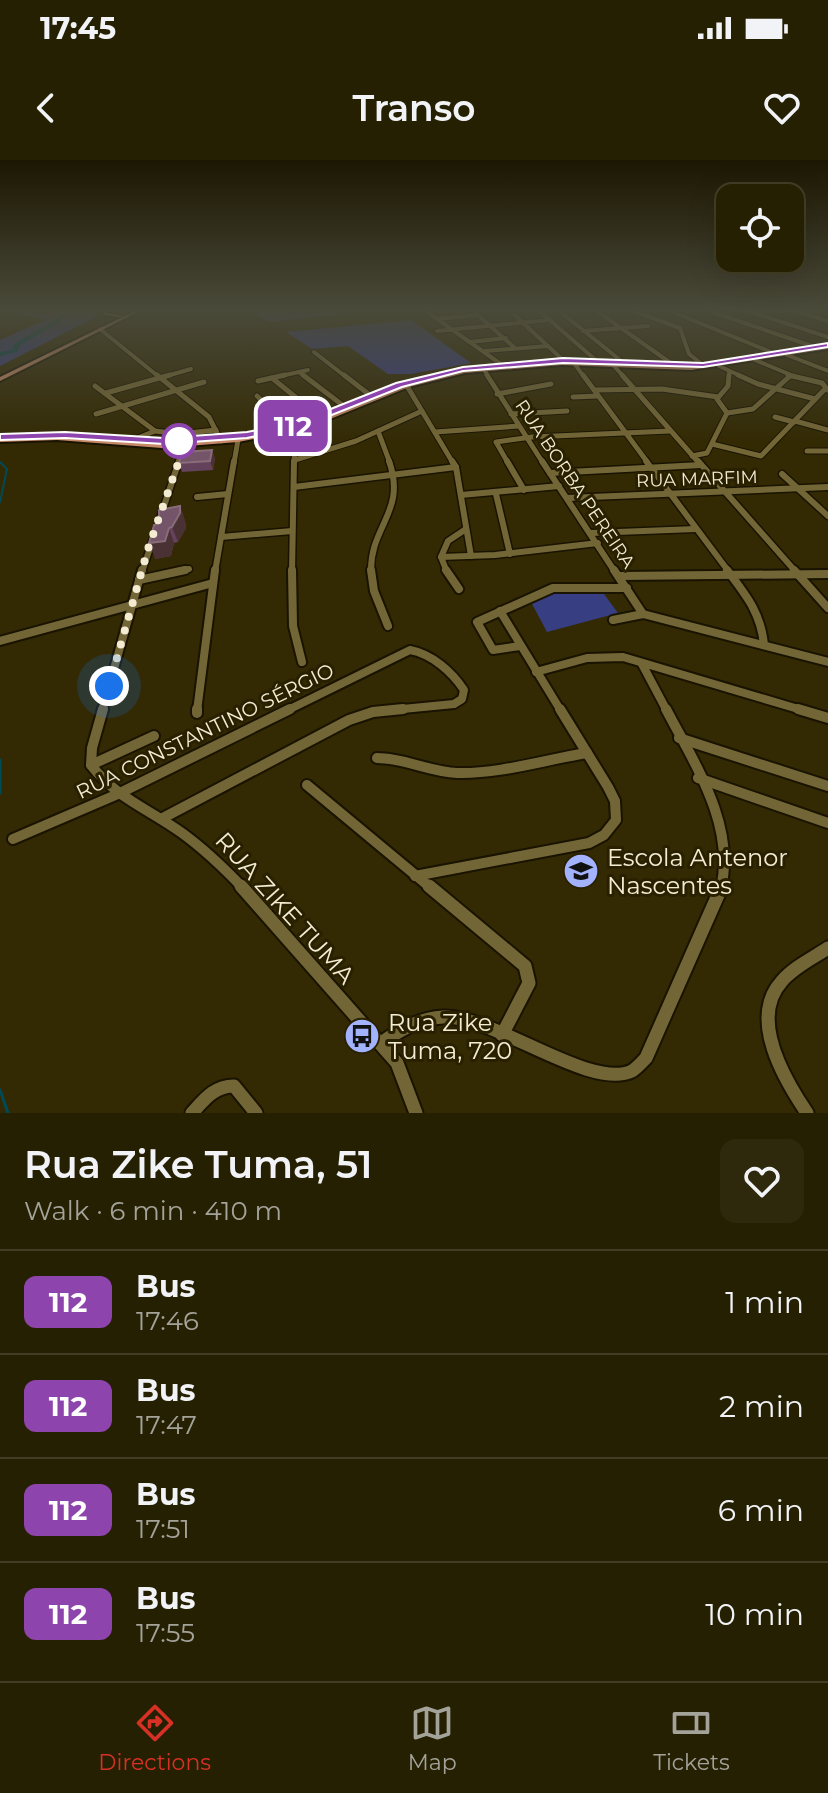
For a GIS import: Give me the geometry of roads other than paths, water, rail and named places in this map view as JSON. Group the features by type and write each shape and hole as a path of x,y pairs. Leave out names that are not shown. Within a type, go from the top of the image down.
{"main road":[{"path":"0,371 36,353"},
{"path":"0,379 51,353"},
{"path":"220,440 290,427 428,376 563,360 675,366 795,353"},
{"path":"0,439 57,438 142,446 238,440 306,427 407,386 484,369 574,363 670,369 719,366 776,354"},
{"path":"0,439 65,435 185,443"}],"street":[{"path":"130,353 209,417 220,440"},
{"path":"316,353 371,396"},
{"path":"488,353 503,366"},
{"path":"556,353 563,360"},
{"path":"588,353 598,362"},
{"path":"612,353 625,364"},
{"path":"657,353 675,366"},
{"path":"689,353 703,365"},
{"path":"787,355 828,371"},
{"path":"712,444 759,457 826,389 826,385 817,381 790,376 755,360"},
{"path":"574,363 759,614 764,645"},
{"path":"613,365 828,608"},
{"path":"719,366 775,389 815,399"},
{"path":"106,393 191,369"},
{"name":"RUA BORBA PEREIRA","path":"484,369 497,394 643,614"},
{"path":"258,381 308,370"},
{"path":"727,413 717,402 729,385 729,371"},
{"path":"299,372 345,407"},
{"path":"727,413 751,410 790,376"},
{"path":"272,378 320,417"},
{"path":"96,414 204,382"},
{"path":"497,394 551,384"},
{"path":"95,386 155,431"},
{"path":"407,386 456,467 471,556"},
{"path":"575,400 634,389 669,389 718,397"},
{"path":"397,390 412,394"},
{"path":"257,396 290,427"},
{"path":"295,460 336,448 422,411"},
{"path":"511,414 567,411"},
{"path":"692,456 707,453 727,413"},
{"path":"775,417 828,430"},
{"path":"435,432 519,426"},
{"path":"302,662 293,626 292,531 295,445 306,427"},
{"path":"133,440 155,431 179,434 216,430"},
{"path":"378,431 394,474 394,504 371,552 369,566 376,601 388,626"},
{"path":"524,490 496,443 526,438 670,431"},
{"path":"197,713 213,583 238,440"},
{"path":"154,736 91,765 92,748 131,605 185,443"},
{"path":"807,451 828,451"},
{"path":"550,473 701,465"},
{"path":"294,487 456,467"},
{"path":"782,474 828,516"},
{"path":"461,495 559,486"},
{"name":"RUA MARFIM","path":"567,498 828,487"},
{"path":"197,497 228,494"},
{"path":"496,494 510,554"},
{"path":"459,589 447,573 441,557 448,541 466,529"},
{"path":"591,533 696,529"},
{"path":"221,537 292,531"},
{"path":"441,557 510,554 598,543"},
{"path":"139,580 189,569"},
{"path":"619,576 828,574"},
{"path":"0,641 213,583"},
{"path":"520,646 493,650 477,624 553,588 627,588"},
{"path":"415,876 589,843 604,835 616,820 615,801 500,611"},
{"path":"613,620 643,614 828,662"},
{"name":"RUA CONSTANTINO SÉRGIO","path":"13,839 118,794 410,650 419,651 464,690 462,699 454,704 373,712 349,720 161,819"},
{"path":"536,672 601,656 623,657 828,718"},
{"path":"381,1043 405,1026 448,1017 468,1020 592,1069 613,1074 631,1072 646,1058 720,895 726,850 698,778 642,664"},
{"path":"679,738 828,786"},
{"path":"377,758 405,758 442,771 465,773 587,753"},
{"name":"RUA ZIKE TUMA","path":"91,765 95,775 118,794 161,819 224,867 324,984 397,1063 416,1113"},
{"path":"698,778 828,823"},
{"path":"307,785 525,966 529,983 502,1035"},
{"path":"807,1113 779,1061 768,1025 769,1000 781,982 828,948"},
{"path":"192,1113 216,1088 225,1085 234,1086 256,1113"}],"waterway":[{"path":"0,462 7,469 0,502"},
{"path":"0,760 0,793"},
{"path":"0,1090 8,1113"}],"place":[{"name":"Escola Antenor Nascentes","path":"581,871"},
{"name":"Rua Zike Tuma, 720","path":"362,1036"}]}
